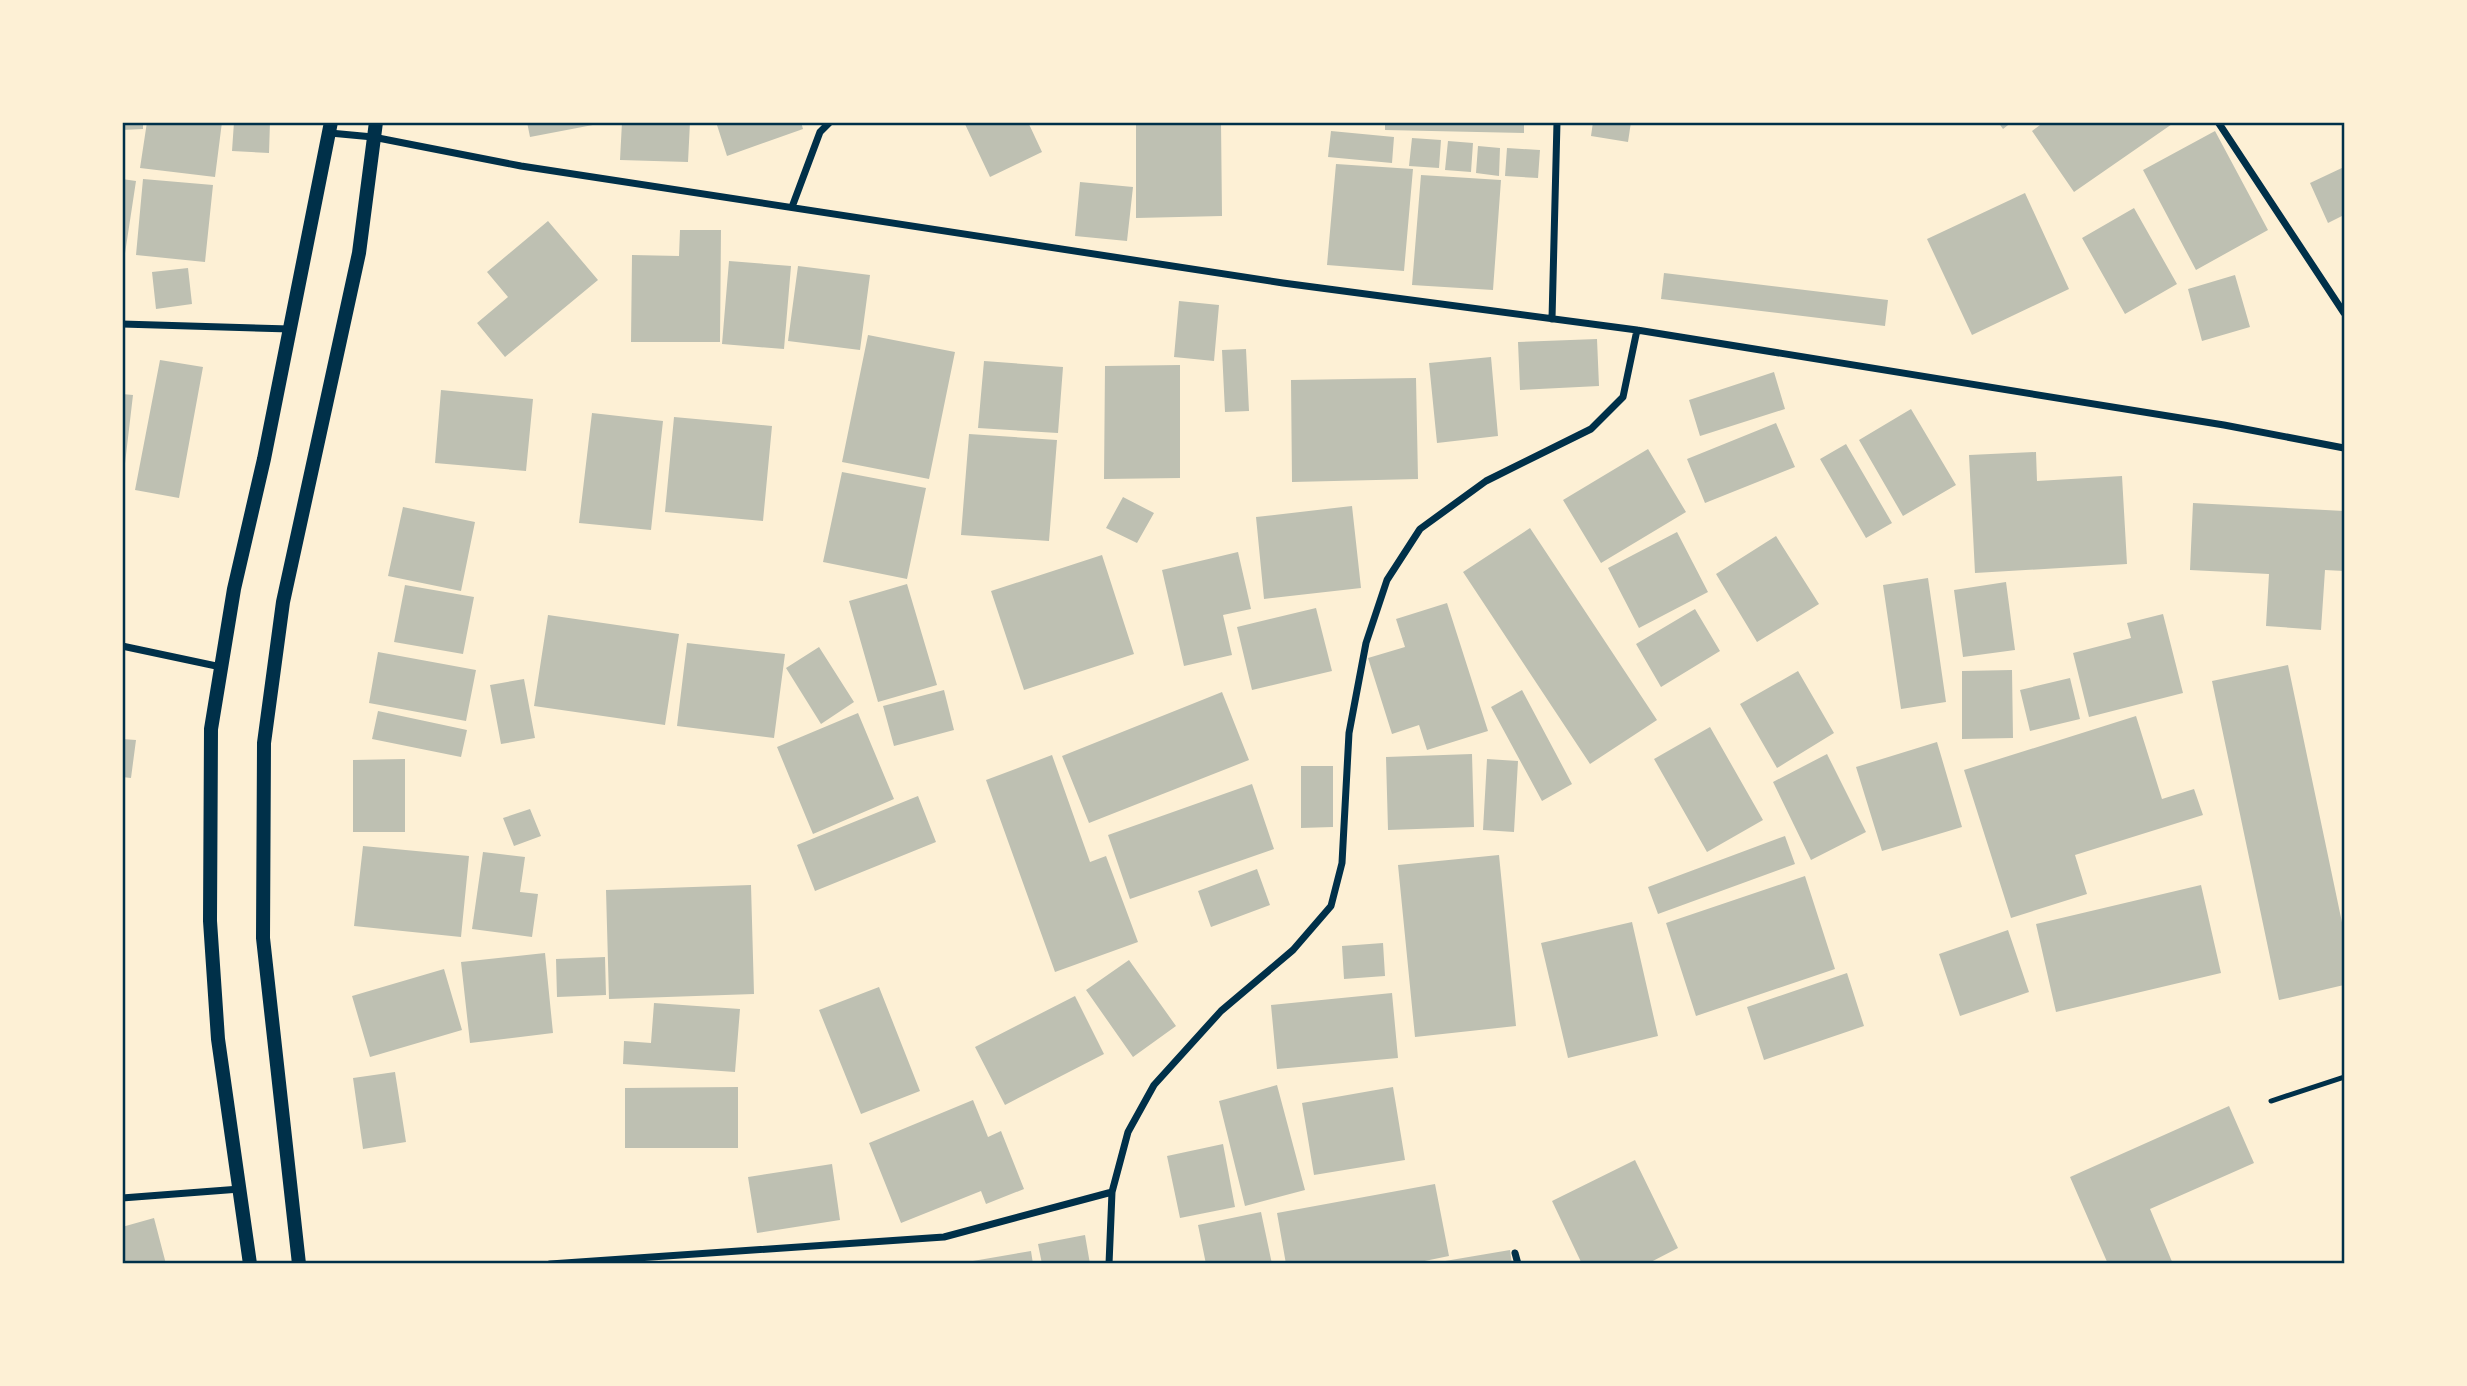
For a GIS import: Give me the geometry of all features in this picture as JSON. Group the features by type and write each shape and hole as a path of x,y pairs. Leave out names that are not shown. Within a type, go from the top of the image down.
{"main road":[{"path":"250,1264 218,1039 210,921 211,729 234,589 264,460 330,128"},
{"path":"299,1264 262,938 264,743 283,602 359,253 375,130"}],"street":[{"path":"792,207 820,132 830,122"},
{"path":"1552,319 1557,122"},
{"path":"2218,122 2344,313"},
{"path":"330,128 375,130 521,166 1283,284 1637,330 2224,425 2344,448"},
{"path":"122,324 290,329"},
{"path":"1109,1264 1112,1192 1128,1132 1154,1085 1221,1010 1293,950 1331,906 1342,863 1349,733 1366,643 1387,580 1420,529 1486,481 1591,429 1623,397 1637,330"},
{"path":"122,646 222,667"},
{"path":"122,1198 240,1189"},
{"path":"550,1264 944,1237 1112,1192"},
{"path":"1515,1252 1518,1264"}],"lane":[{"path":"2271,1101 2344,1077"}],"building":[{"path":"122,122 143,122 143,129 122,130"},
{"path":"147,122 222,122 215,177 140,168"},
{"path":"234,122 270,122 269,153 232,151"},
{"path":"527,122 598,122 598,124 530,137"},
{"path":"622,122 690,122 688,162 620,160"},
{"path":"716,122 801,122 803,129 727,156"},
{"path":"964,122 1028,122 1042,152 990,177"},
{"path":"1136,122 1221,122 1222,216 1136,218"},
{"path":"1385,122 1524,122 1524,133 1385,130"},
{"path":"1593,122 1631,122 1628,142 1591,136"},
{"path":"1998,122 2012,122 2003,129"},
{"path":"2044,122 2175,122 2074,192 2032,131"},
{"path":"1331,131 1394,137 1392,163 1328,157"},
{"path":"2215,131 2268,230 2196,270 2143,170"},
{"path":"1412,138 1441,140 1439,168 1409,166"},
{"path":"1448,141 1473,143 1471,172 1445,170"},
{"path":"1478,146 1500,148 1499,176 1476,173"},
{"path":"1507,148 1540,150 1538,178 1505,176"},
{"path":"1336,164 1413,169 1404,271 1327,265"},
{"path":"2344,167 2344,215 2328,223 2310,183"},
{"path":"1421,175 1501,180 1493,290 1412,285"},
{"path":"122,179 136,181 124,260 122,260"},
{"path":"143,179 213,185 205,262 136,255"},
{"path":"1080,182 1133,187 1127,241 1075,236"},
{"path":"2025,193 2069,289 1972,335 1927,239"},
{"path":"2134,208 2177,284 2125,314 2082,238"},
{"path":"548,221 598,280 505,357 477,323 508,297 487,272"},
{"path":"680,230 721,230 720,342 631,342 632,255 679,256"},
{"path":"729,261 791,266 784,349 722,344"},
{"path":"798,266 870,275 860,350 788,341"},
{"path":"188,268 192,304 156,309 152,272"},
{"path":"1664,273 1888,300 1885,326 1661,299"},
{"path":"2235,275 2250,327 2202,341 2188,289"},
{"path":"1179,301 1219,305 1214,361 1174,357"},
{"path":"868,335 955,352 929,479 842,462"},
{"path":"1597,339 1599,386 1520,390 1518,342"},
{"path":"1246,349 1249,411 1225,412 1222,350"},
{"path":"1491,357 1498,436 1437,443 1429,363"},
{"path":"160,360 203,367 179,498 135,490"},
{"path":"984,361 1063,367 1058,433 978,428"},
{"path":"1180,365 1180,478 1104,479 1105,366"},
{"path":"1774,372 1785,409 1700,436 1689,400"},
{"path":"1416,378 1418,479 1292,482 1291,380"},
{"path":"441,390 533,399 526,471 435,463"},
{"path":"122,394 133,395 124,472 122,471"},
{"path":"1911,409 1956,485 1903,516 1859,440"},
{"path":"592,413 663,421 651,530 579,523"},
{"path":"674,417 772,426 763,521 665,512"},
{"path":"1776,423 1795,467 1705,503 1687,459"},
{"path":"969,434 1057,440 1049,541 961,535"},
{"path":"1846,444 1892,523 1866,538 1820,459"},
{"path":"1648,449 1686,512 1601,563 1563,500"},
{"path":"2036,452 2037,481 2122,476 2127,564 1975,573 1969,455"},
{"path":"842,472 926,488 907,579 823,562"},
{"path":"1123,497 1154,513 1137,543 1106,528"},
{"path":"2193,503 2344,511 2344,571 2325,570 2321,630 2266,626 2269,574 2190,570"},
{"path":"1352,506 1361,588 1264,599 1256,517"},
{"path":"403,507 475,522 461,591 388,576"},
{"path":"1530,528 1657,720 1590,764 1463,572"},
{"path":"1677,532 1708,592 1639,628 1608,568"},
{"path":"1776,536 1819,604 1757,642 1716,574"},
{"path":"1238,552 1251,609 1223,615 1232,655 1184,666 1162,570"},
{"path":"1102,555 1134,654 1024,690 991,591"},
{"path":"1928,578 1946,702 1901,709 1883,585"},
{"path":"2006,582 2015,650 1963,657 1954,590"},
{"path":"907,584 937,685 878,702 849,601"},
{"path":"405,585 474,597 463,654 394,642"},
{"path":"1447,603 1488,731 1427,750 1419,725 1392,734 1368,658 1405,647 1396,619"},
{"path":"1316,608 1332,671 1252,690 1237,627"},
{"path":"1695,609 1720,651 1661,687 1636,644"},
{"path":"2163,614 2183,693 2089,717 2073,653 2131,638 2127,623"},
{"path":"548,615 679,634 665,725 534,706"},
{"path":"687,643 785,654 774,738 677,726"},
{"path":"819,647 854,702 821,724 786,668"},
{"path":"378,652 476,670 466,721 369,703"},
{"path":"2288,665 2344,932 2344,985 2279,1000 2212,681"},
{"path":"2012,670 2013,738 1962,739 1962,671"},
{"path":"1798,671 1834,733 1777,768 1740,704"},
{"path":"2070,678 2080,719 2030,731 2020,690"},
{"path":"524,679 535,738 501,744 490,685"},
{"path":"944,690 954,730 894,746 883,706"},
{"path":"1522,690 1572,784 1542,801 1491,707"},
{"path":"1222,692 1249,760 1089,823 1062,756"},
{"path":"378,711 467,730 461,757 372,739"},
{"path":"858,713 894,799 813,834 777,747"},
{"path":"2136,716 2162,799 2194,789 2203,815 2075,855 2087,894 2011,918 1964,770"},
{"path":"1710,727 1763,820 1707,852 1654,759"},
{"path":"122,739 136,740 131,778 122,777"},
{"path":"1937,742 1962,827 1882,851 1856,767"},
{"path":"1472,754 1474,827 1388,830 1386,757"},
{"path":"1827,754 1866,832 1811,860 1773,782"},
{"path":"1052,755 1090,862 1106,856 1138,942 1055,972 986,780"},
{"path":"405,759 405,832 353,832 353,760"},
{"path":"1487,759 1518,761 1514,832 1483,830"},
{"path":"1301,766 1333,766 1333,827 1301,828"},
{"path":"1252,784 1274,849 1130,899 1108,835"},
{"path":"918,796 936,842 815,891 797,845"},
{"path":"530,809 541,836 514,846 503,818"},
{"path":"1785,836 1795,864 1658,914 1648,887"},
{"path":"363,846 469,856 461,937 354,926"},
{"path":"483,852 525,857 520,892 538,894 532,937 472,929"},
{"path":"1499,855 1516,1026 1415,1037 1398,865"},
{"path":"1257,869 1270,905 1211,927 1198,891"},
{"path":"1805,876 1835,969 1696,1016 1666,923"},
{"path":"751,885 754,994 609,999 606,890"},
{"path":"2201,885 2221,973 2056,1012 2036,924"},
{"path":"1632,922 1658,1036 1568,1058 1541,943"},
{"path":"2008,930 2029,992 1960,1016 1939,954"},
{"path":"1383,943 1385,976 1344,979 1342,946"},
{"path":"545,953 553,1033 470,1043 461,962"},
{"path":"605,957 606,995 557,997 556,959"},
{"path":"1129,960 1176,1026 1133,1057 1086,990"},
{"path":"444,969 462,1030 370,1057 352,996"},
{"path":"1847,973 1864,1026 1764,1060 1747,1007"},
{"path":"879,987 920,1091 861,1114 819,1010"},
{"path":"1392,993 1398,1058 1277,1069 1271,1005"},
{"path":"1075,996 1104,1054 1005,1105 975,1047"},
{"path":"654,1003 740,1009 735,1072 623,1064 624,1041 651,1043"},
{"path":"395,1072 406,1142 363,1149 353,1078"},
{"path":"1277,1085 1305,1190 1245,1206 1219,1101"},
{"path":"738,1087 738,1148 625,1148 625,1088"},
{"path":"1393,1087 1405,1160 1314,1175 1302,1103"},
{"path":"973,1100 988,1137 1001,1131 1024,1189 986,1204 981,1191 901,1223 869,1143"},
{"path":"2229,1106 2254,1163 2150,1209 2173,1264 2108,1264 2070,1177"},
{"path":"1223,1144 1235,1207 1180,1218 1167,1156"},
{"path":"1635,1160 1678,1248 1647,1264 1582,1264 1552,1201"},
{"path":"832,1164 840,1220 757,1233 748,1177"},
{"path":"1435,1184 1449,1256 1410,1264 1286,1264 1277,1213"},
{"path":"1261,1212 1272,1264 1206,1264 1198,1225"},
{"path":"154,1218 166,1264 122,1264 122,1227"},
{"path":"1085,1235 1090,1264 1042,1264 1038,1244"},
{"path":"1510,1250 1512,1264 1445,1264 1445,1261"},
{"path":"1031,1251 1033,1264 967,1262"}]}
